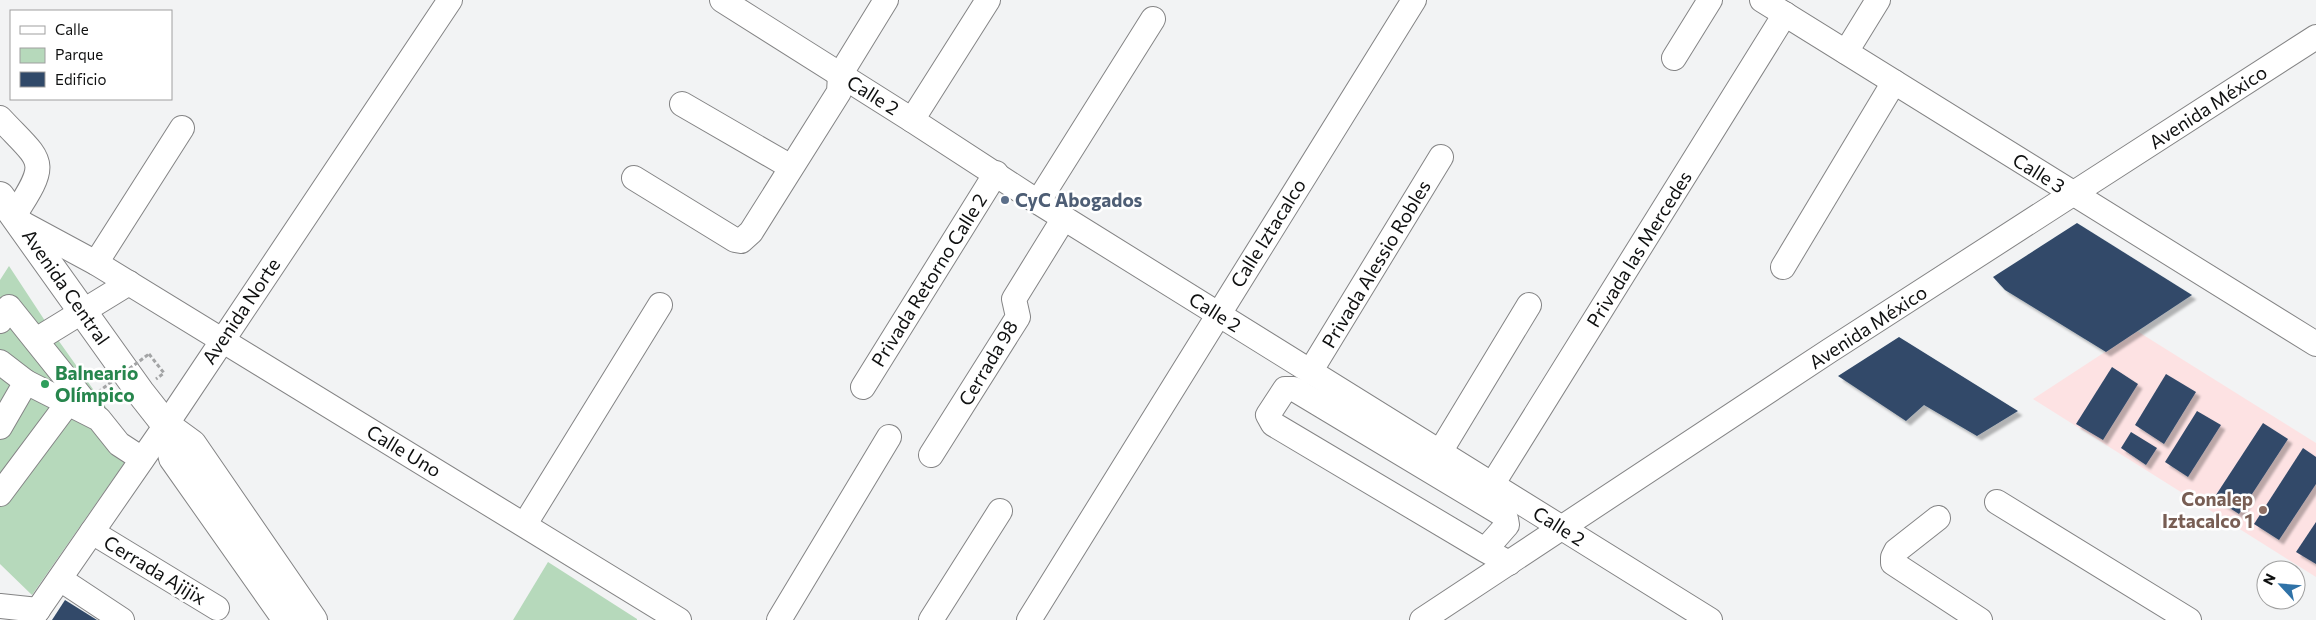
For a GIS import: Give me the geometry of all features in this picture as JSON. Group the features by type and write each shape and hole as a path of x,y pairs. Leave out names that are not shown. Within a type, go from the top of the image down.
{"main road":[{"name":"Avenida Central","path":"12,210 82,312 166,425 192,444 313,620"},
{"name":"Avenida Central","path":"166,425 173,458 287,620"}],"street":[{"name":"Avenida Norte","path":"35,615 166,425 450,0"},
{"name":"Calle 2","path":"722,0 996,173 1038,202 1310,372 1325,394 1440,452 1710,620"},
{"path":"634,178 735,240 741,241 751,232 839,92 840,75 886,0"},
{"path":"912,120 988,0"},
{"name":"Calle Iztacalco","path":"1029,620 1414,0"},
{"path":"1674,58 1710,0"},
{"name":"Calle 3","path":"1762,0 2316,344"},
{"path":"1846,52 1878,0"},
{"name":"Privada las Mercedes","path":"1492,484 1785,14"},
{"path":"1038,202 1153,19"},
{"name":"Avenida México","path":"1422,620 1829,351 2074,195 2316,37"},
{"path":"1783,267 1894,82"},
{"path":"682,104 791,167"},
{"path":"0,118 37,157 39,166 34,185 12,210"},
{"path":"96,263 182,128"},
{"name":"Privada Alessio Robles","path":"1310,372 1441,157"},
{"name":"Privada Retorno Calle 2","path":"863,387 996,173"},
{"name":"Calle Uno","path":"12,210 679,620"},
{"name":"Cerrada 98","path":"932,455 1018,317 1014,299 1064,218"},
{"path":"36,340 129,283"},
{"path":"1440,452 1529,304"},
{"path":"525,524 660,305"},
{"path":"0,321 9,307 119,444 142,459"},
{"path":"1,365 26,382 99,419"},
{"path":"0,427 26,382"},
{"path":"1485,550 1507,525 1506,519 1502,514 1325,394 1285,389 1270,410 1269,420 1485,550 1509,563"},
{"path":"0,494 68,403"},
{"path":"779,620 890,437"},
{"path":"1998,502 2189,620"},
{"path":"931,620 1000,511"},
{"path":"1938,518 1896,551 1893,563 1897,568 1980,620"},
{"name":"Cerrada Ajijix","path":"92,532 217,608"},
{"path":"60,579 122,620"},
{"path":"0,606 35,615"}],"path":[{"path":"98,392 149,354 164,373"}],"shaded area":[{"name":"Conalep Iztacalco 1","path":"2137,331 2316,443 2316,577 2306,571 2306,560 2289,560 2033,399"}],"green space":[{"name":"Balneario Olímpico","path":"9,266 51,330 127,437 125,462 32,595 0,564 0,280"},
{"path":"548,562 637,619 637,620 513,620"}],"building":[{"path":"2077,223 2192,295 2106,352 2005,290 1993,277"},
{"path":"1899,337 2018,411 1977,436 1924,405 1906,421 1838,376"},
{"path":"2112,367 2138,384 2103,440 2076,424"},
{"path":"2166,374 2196,392 2164,444 2135,425"},
{"path":"2197,411 2221,425 2188,477 2165,462"},
{"path":"2263,423 2288,439 2239,514 2214,498"},
{"path":"2131,432 2157,448 2146,465 2121,448"},
{"path":"2303,448 2316,457 2316,484 2279,540 2254,524"},
{"path":"2316,522 2316,564 2296,552"},
{"path":"65,600 97,620 52,620"}],"place":[{"name":"CyC Abogados","path":"1005,200"},
{"name":"Balneario Olímpico","path":"45,384"},
{"name":"Conalep Iztacalco 1","path":"2263,510"}]}
